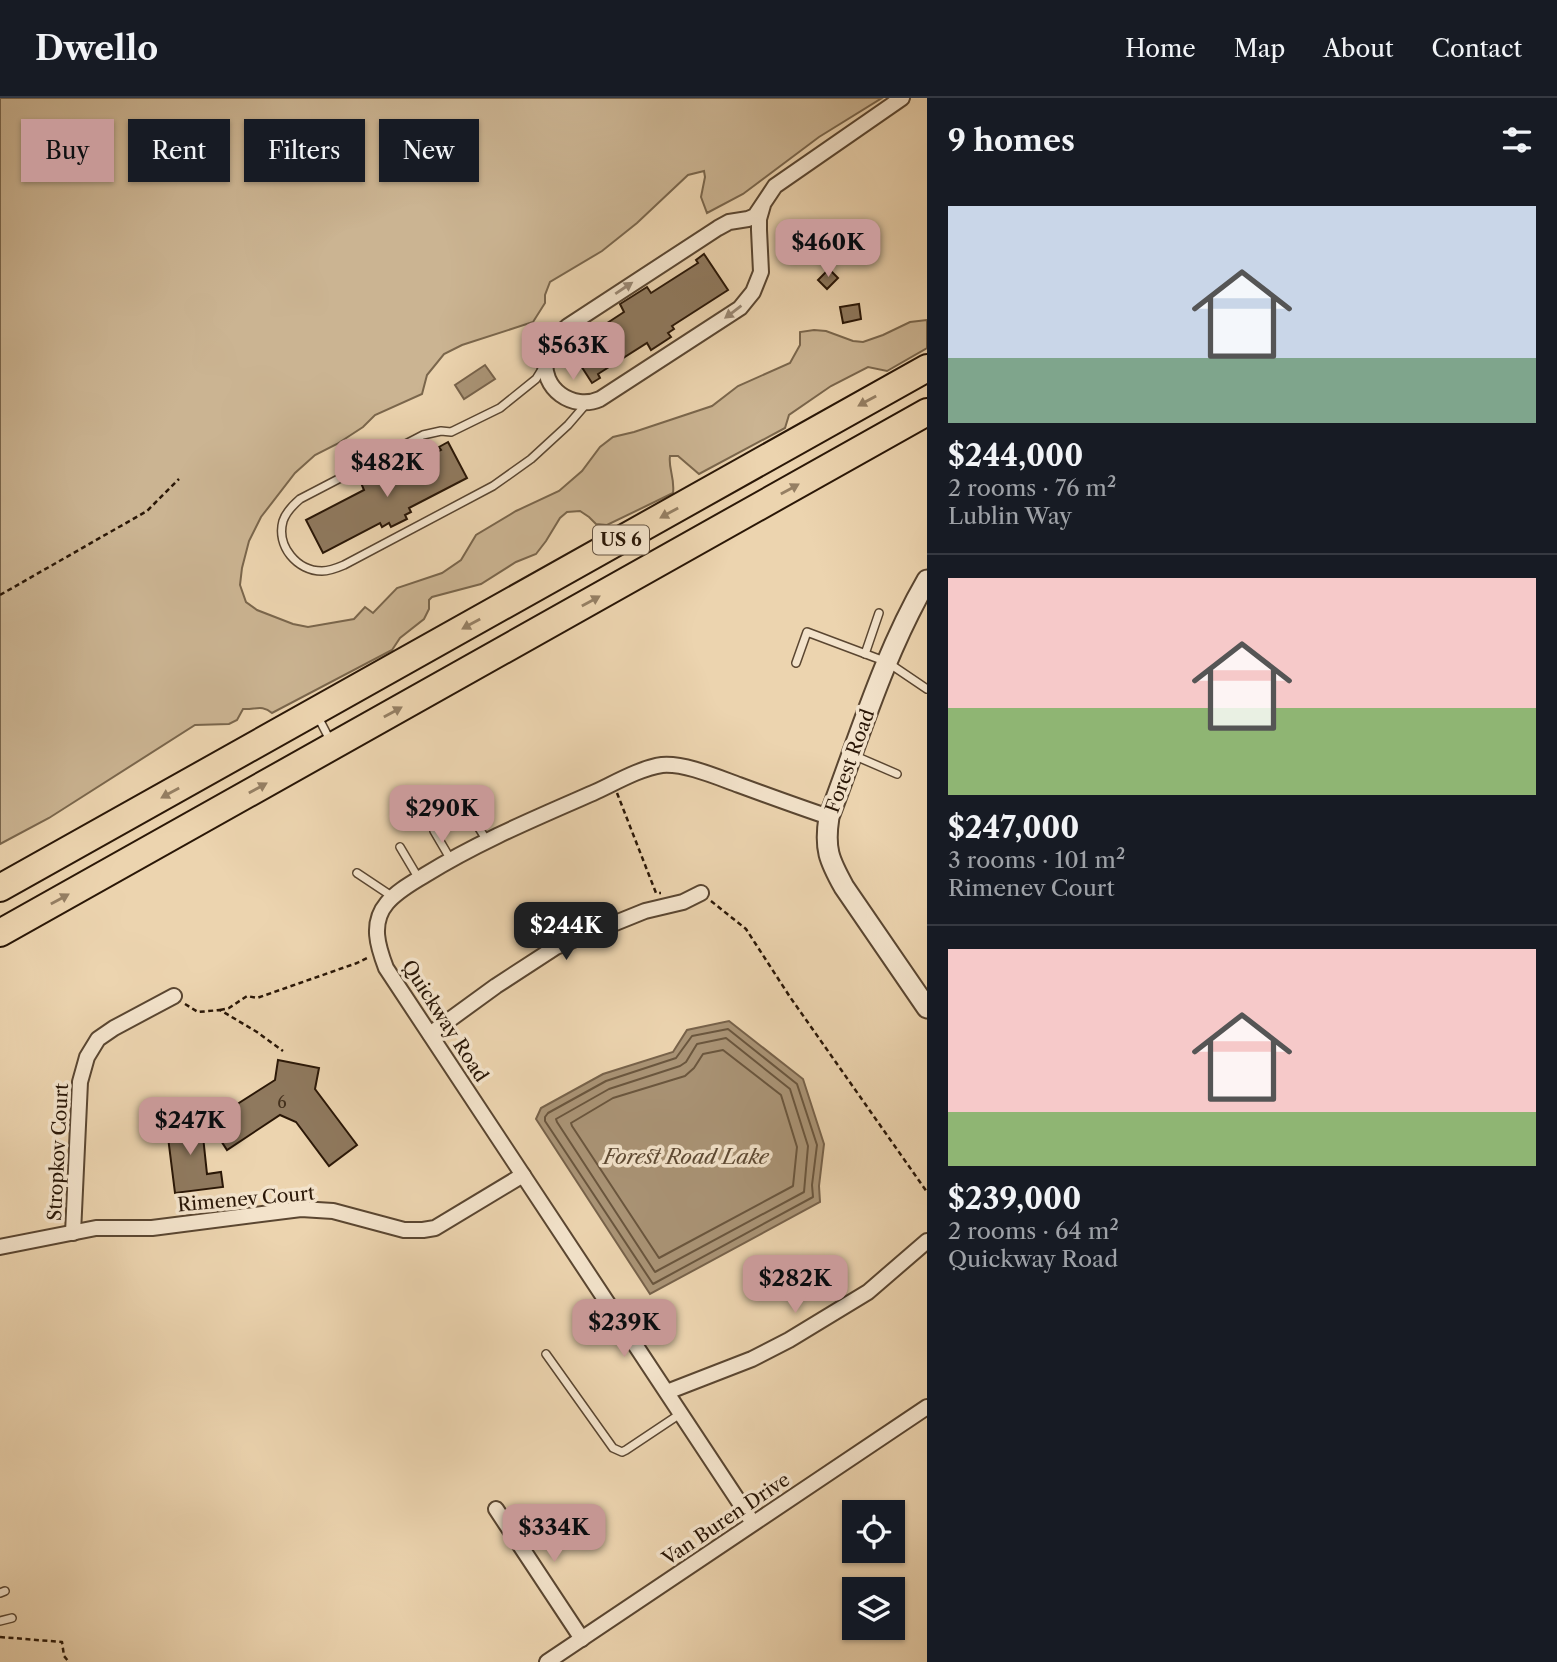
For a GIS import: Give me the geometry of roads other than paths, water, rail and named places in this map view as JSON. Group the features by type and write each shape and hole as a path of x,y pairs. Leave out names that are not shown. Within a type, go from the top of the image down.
{"highway":[{"name":"US 6","path":"0,888 927,368"},
{"name":"US 6","path":"0,933 927,412"}],"street":[{"path":"763,205 759,219 761,272 753,292 740,308 600,399 588,403 569,400 556,391 548,377 548,351 568,326 718,228 729,222 752,218 775,186 902,98"},
{"name":"Forest Road","path":"927,580 922,600 887,662 829,817 826,839 834,870 927,1008"},
{"name":"Quickway Road","path":"753,1523 386,968 376,933 379,917 387,903 405,887 518,826 640,772 662,765 705,773 829,817"},
{"path":"430,1034 556,947 645,911 683,902 701,893"},
{"name":"Stropkov Court","path":"73,1233 80,1082 87,1057 98,1039 174,996"},
{"name":"Rimenev Court","path":"0,1247 96,1228 152,1227 301,1209 333,1211 404,1230 423,1230 435,1228 523,1175"},
{"path":"667,1392 752,1359 789,1340 868,1292 927,1241"},
{"name":"Van Buren Drive","path":"547,1662 927,1407"},
{"path":"496,1508 582,1639"}],"lane":[{"path":"546,363 536,379 500,408 451,432 423,435 300,499 290,508 281,531 283,544 290,555 299,564 321,571 344,565 494,486 531,459 588,403"},
{"path":"865,654 879,612"},
{"path":"796,663 807,632 887,662 927,689"},
{"path":"315,711 333,746"},
{"path":"852,755 897,774"},
{"path":"469,812 487,842"},
{"path":"434,831 451,860"},
{"path":"400,847 419,879"},
{"path":"357,873 394,897"},
{"path":"546,1354 613,1448 618,1451 626,1450 681,1413"},
{"path":"0,1621 12,1618"}],"water":[{"path":"485,365 495,379 464,399 455,385"},
{"name":"Forest Road Lake","path":"729,1021 803,1079 824,1144 820,1202 650,1294 536,1119 541,1108 603,1074 673,1052 687,1030"}]}
